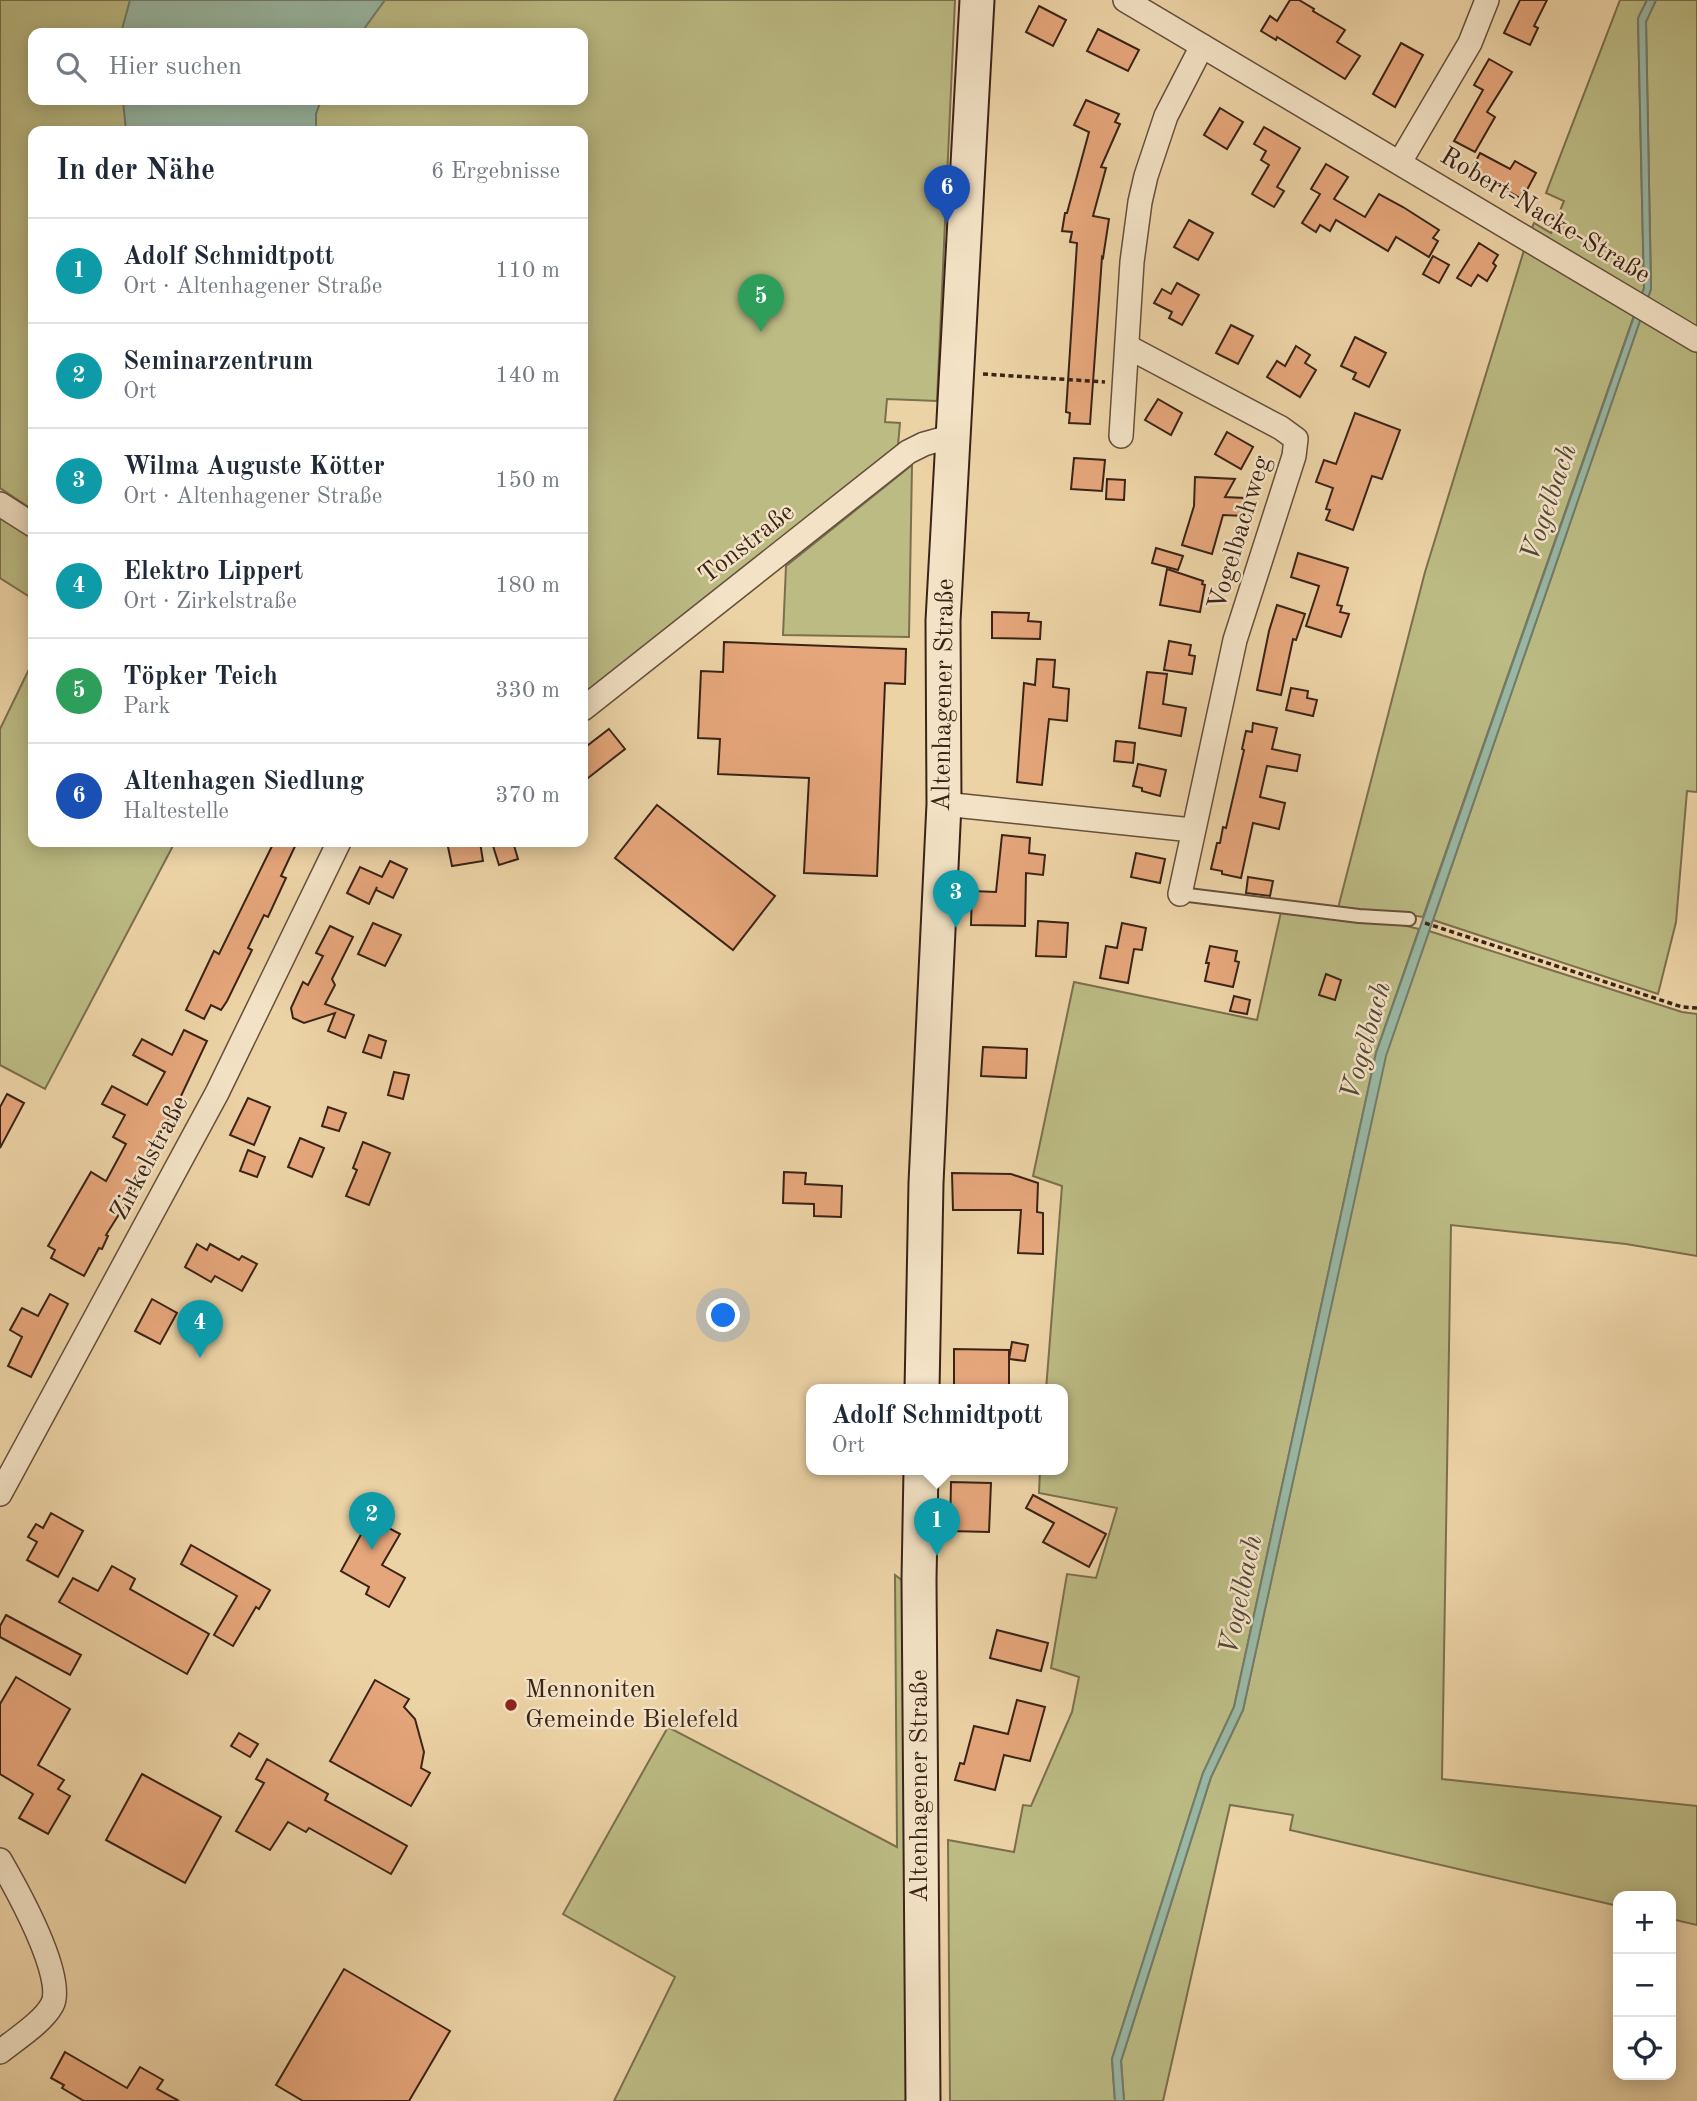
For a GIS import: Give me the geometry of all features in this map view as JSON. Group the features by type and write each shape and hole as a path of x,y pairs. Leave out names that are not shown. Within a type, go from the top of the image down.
{"main road":[{"name":"Altenhagener Straße","path":"922,1384 926,1183 944,804 943,621 977,0"},
{"name":"Altenhagener Straße","path":"921,1475 919,1594 923,2101"}],"street":[{"name":"Robert-Nacke-Straße","path":"1125,0 1697,340"},
{"name":"Robert-Nacke-Straße","path":"1400,162 1470,43 1487,0"},
{"path":"1121,436 1132,262 1146,176 1166,116 1202,46"},
{"name":"Vogelbachweg","path":"1128,347 1281,428 1296,439 1294,456 1235,640 1180,894"},
{"name":"Tonstraße","path":"588,705 908,452 924,444 953,436"},
{"path":"0,504 28,522"},
{"path":"944,804 1192,830"},
{"name":"Zirkelstraße","path":"0,1494 217,1093 337,847"},
{"path":"0,1860 45,1951 55,1985 54,2002 46,2014 0,2052"}],"lane":[{"path":"1180,894 1359,916 1409,919"}],"path":[{"path":"977,374 1124,384"},
{"path":"1438,926 1682,1007 1697,1008"}],"shaded area":[{"path":"0,0 955,0 937,401 887,399 885,422 900,423 898,445 588,693 588,126 28,126 28,507 0,488"},
{"path":"130,0 385,0 365,28 122,28"},
{"path":"1620,0 1647,0 1638,19 1644,288 1640,300 1556,250 1532,228 1534,223 1551,233 1564,201 1546,193"},
{"path":"1647,0 1656,0 1646,22 1651,289 1386,1056 1243,1710 1211,1777 1121,2061 1124,2101 1115,2101 1112,2059 1203,1773 1234,1707 1376,1053 1644,288 1638,18"},
{"path":"1656,0 1697,0 1697,334 1646,303 1651,289 1646,21"},
{"path":"123,105 319,105 316,126 126,126"},
{"path":"1525,247 1637,307 1423,917 1338,908 1425,572"},
{"path":"1643,311 1697,344 1697,792 1687,791 1676,922 1658,994 1433,920"},
{"path":"912,465 909,637 783,635 786,566"},
{"path":"0,514 28,534 28,596 0,578"},
{"path":"28,671 28,847 172,847 45,1089 0,1065 0,729"},
{"path":"1281,912 1394,923 1419,929 1376,1053 1234,1707 1203,1773 1112,2059 1115,2101 950,2101 948,1840 1014,1852 1023,1805 1031,1806 1072,1712 1079,1677 1051,1668 1067,1574 1096,1578 1117,1508 1039,1493 1040,1475 1068,1475 1068,1384 1046,1384 1062,1186 1033,1176 1074,982 1257,1020"},
{"path":"1429,931 1682,1012 1697,1014 1697,1256 1626,1244 1451,1225 1442,1779 1697,1806 1697,1925 1676,1920 1676,1891 1613,1891 1613,1905 1290,1830 1293,1815 1230,1805 1163,2101 1124,2101 1121,2061 1211,1777 1243,1710 1385,1056"},
{"path":"895,1575 903,1581 912,2101 614,2101 675,1977 563,1914 668,1727 897,1847"}],"building":[{"path":"1290,0 1299,0 1345,30 1337,42 1360,56 1345,79 1277,37 1276,40 1261,31 1270,16 1277,21"},
{"path":"1520,0 1547,0 1534,26 1538,28 1530,45 1504,33"},
{"path":"1039,6 1066,20 1053,46 1026,32"},
{"path":"1098,29 1139,50 1128,71 1087,51"},
{"path":"1401,43 1423,55 1395,107 1373,94"},
{"path":"1489,59 1512,72 1487,112 1495,117 1475,152 1454,141 1483,90 1474,85"},
{"path":"1086,100 1119,114 1115,122 1120,124 1101,167 1106,168 1093,216 1109,219 1102,257 1090,424 1069,423 1070,413 1066,412 1077,243 1070,242 1072,232 1062,231 1089,132 1074,125"},
{"path":"1220,108 1243,122 1227,149 1204,135"},
{"path":"1264,127 1300,148 1277,187 1284,191 1274,207 1252,194 1269,165 1261,160 1266,151 1254,144"},
{"path":"1480,153 1510,169 1515,161 1536,173 1522,199 1471,170"},
{"path":"1326,164 1348,177 1334,199 1365,217 1379,194 1439,230 1433,238 1438,241 1429,257 1396,237 1388,251 1336,220 1330,231 1320,225 1316,232 1302,223 1320,194 1311,189"},
{"path":"1189,220 1213,233 1198,260 1174,247"},
{"path":"1479,243 1498,255 1493,263 1496,266 1487,281 1478,275 1471,286 1457,278"},
{"path":"1433,256 1449,265 1439,283 1423,274"},
{"path":"1177,283 1199,295 1182,325 1169,318 1172,312 1154,303 1162,289 1171,294"},
{"path":"1231,325 1253,336 1238,364 1216,353"},
{"path":"1355,337 1386,353 1369,387 1353,379 1356,373 1341,366"},
{"path":"1296,346 1310,355 1305,363 1316,370 1300,397 1267,377 1277,361 1285,366"},
{"path":"1158,399 1182,413 1171,435 1145,420"},
{"path":"1355,413 1400,430 1382,479 1372,476 1353,530 1326,520 1330,510 1326,509 1333,488 1316,482 1324,460 1336,464"},
{"path":"1227,432 1253,447 1241,469 1215,454"},
{"path":"1074,458 1105,460 1102,491 1071,489"},
{"path":"1195,477 1235,479 1225,497 1245,498 1244,516 1223,515 1212,554 1182,545 1194,506"},
{"path":"1107,479 1125,480 1124,500 1106,499"},
{"path":"1156,548 1183,556 1178,570 1152,563"},
{"path":"1298,553 1348,568 1337,605 1342,606 1340,612 1349,614 1341,637 1306,626 1319,586 1291,577"},
{"path":"1167,569 1203,581 1202,584 1205,585 1200,612 1160,605"},
{"path":"1277,605 1305,614 1296,640 1293,639 1281,695 1257,690"},
{"path":"992,612 1029,613 1028,621 1041,622 1040,639 992,638"},
{"path":"1169,641 1191,645 1189,655 1195,656 1192,674 1164,670"},
{"path":"724,642 906,649 905,684 885,683 877,876 804,873 809,778 718,774 720,739 698,738 701,671 723,672"},
{"path":"1037,659 1055,660 1053,687 1069,689 1067,721 1049,719 1042,785 1017,782 1024,683 1035,685"},
{"path":"1147,672 1167,674 1163,704 1186,708 1181,736 1139,728"},
{"path":"1291,688 1308,691 1307,698 1317,700 1313,716 1286,710"},
{"path":"1253,723 1277,728 1272,749 1300,755 1297,771 1267,766 1260,797 1285,803 1279,829 1253,823 1241,878 1211,869 1217,843 1220,843 1223,827 1226,828 1246,731 1252,732"},
{"path":"609,729 625,749 588,778 588,745"},
{"path":"1116,741 1135,743 1133,763 1114,761"},
{"path":"1138,764 1166,770 1160,796 1133,786"},
{"path":"657,805 775,896 733,950 615,858"},
{"path":"1002,835 1030,838 1029,853 1045,855 1043,875 1026,873 1025,926 971,925 972,891 996,892"},
{"path":"272,847 295,847 281,876 286,878 268,917 264,915 248,948 252,950 227,1001 221,1010 211,1005 204,1019 186,1010 214,951 219,954"},
{"path":"448,847 481,847 483,861 452,866"},
{"path":"493,847 514,847 518,859 499,865"},
{"path":"1136,853 1165,859 1160,883 1131,877"},
{"path":"390,861 407,869 393,898 376,890 377,887 369,904 347,893 360,867 382,877"},
{"path":"1248,877 1273,881 1270,896 1246,893"},
{"path":"1038,921 1068,923 1066,957 1036,956"},
{"path":"373,923 401,935 385,966 358,954"},
{"path":"1122,923 1146,928 1142,950 1134,949 1128,983 1100,978 1106,946 1117,948"},
{"path":"330,926 353,937 332,979 335,985 325,1004 354,1015 345,1038 328,1031 335,1013 304,1023 293,1018 291,1008 303,982 308,985 323,956 316,953"},
{"path":"1210,946 1237,951 1235,961 1239,962 1233,987 1205,981"},
{"path":"1326,974 1341,980 1335,1000 1319,995"},
{"path":"1234,996 1250,1000 1247,1014 1230,1011"},
{"path":"184,1030 207,1041 133,1185 136,1187 84,1276 51,1258 55,1250 48,1246 91,1172 106,1181 126,1144 113,1137 125,1115 102,1104 112,1086 147,1105 165,1072 133,1055 142,1039 172,1055"},
{"path":"369,1035 386,1041 381,1058 363,1052"},
{"path":"983,1047 1027,1049 1026,1078 981,1076"},
{"path":"394,1072 409,1075 403,1099 388,1095"},
{"path":"7,1094 24,1103 0,1148 0,1107"},
{"path":"248,1098 270,1107 254,1145 230,1135"},
{"path":"328,1107 346,1113 339,1131 322,1126"},
{"path":"300,1138 324,1148 312,1177 288,1167"},
{"path":"363,1142 390,1153 369,1205 346,1196 357,1170 353,1168"},
{"path":"248,1150 265,1157 257,1177 240,1171"},
{"path":"784,1172 806,1173 805,1184 842,1186 841,1217 814,1216 814,1204 783,1203"},
{"path":"952,1173 1011,1174 1038,1183 1037,1212 1043,1213 1043,1254 1018,1253 1021,1210 953,1210"},
{"path":"197,1244 207,1250 210,1244 239,1260 242,1256 257,1264 242,1291 215,1276 211,1282 185,1267"},
{"path":"50,1294 68,1304 31,1377 8,1366 22,1337 10,1330 22,1308 38,1316"},
{"path":"152,1299 177,1313 160,1344 135,1331"},
{"path":"1012,1342 1028,1345 1025,1361 1009,1359"},
{"path":"954,1349 1009,1350 1009,1384 954,1384"},
{"path":"951,1482 991,1483 989,1532 950,1531"},
{"path":"1033,1495 1106,1534 1089,1567 1043,1542 1054,1523 1026,1508"},
{"path":"51,1513 83,1531 58,1577 27,1560 37,1542 28,1537 36,1524 43,1528"},
{"path":"370,1518 400,1534 382,1565 405,1578 389,1607 366,1594 369,1587 341,1571"},
{"path":"191,1545 270,1590 259,1609 256,1607 233,1646 214,1635 237,1596 181,1564"},
{"path":"112,1566 135,1579 130,1589 209,1634 187,1674 59,1602 73,1578 98,1591"},
{"path":"6,1615 81,1655 70,1675 0,1637 0,1626"},
{"path":"997,1630 1048,1643 1041,1671 990,1658"},
{"path":"16,1677 70,1709 38,1765 64,1780 58,1789 70,1796 48,1834 19,1818 33,1794 0,1774 0,1704"},
{"path":"375,1680 409,1699 404,1707 415,1719 424,1752 421,1768 430,1773 411,1806 330,1761"},
{"path":"1017,1700 1045,1707 1030,1761 1004,1755 995,1790 955,1780 960,1763 964,1764 974,1726 1008,1734"},
{"path":"239,1733 258,1744 250,1757 231,1746"},
{"path":"267,1759 328,1794 325,1800 407,1846 391,1874 309,1828 306,1832 288,1822 270,1850 236,1831 264,1783 256,1779"},
{"path":"142,1774 221,1817 185,1883 106,1840"},
{"path":"344,1969 450,2031 409,2101 303,2101 276,2085"},
{"path":"65,2052 127,2088 140,2067 163,2080 157,2089 179,2101 84,2101 51,2078"}],"place":[{"name":"Altenhagen Siedlung","path":"947,223"},
{"name":"Töpker Teich","path":"761,332"},
{"name":"Wilma Auguste Kötter","path":"956,928"},
{"name":"Elektro Lippert","path":"200,1358"},
{"name":"Seminarzentrum","path":"372,1550"},
{"name":"Adolf Schmidtpott","path":"937,1556"},
{"name":"Mennoniten Gemeinde Bielefeld","path":"511,1705"}],"water label":[{"name":"Vogelbach","path":"1550,503"},
{"name":"Vogelbach","path":"1367,1041"},
{"name":"Vogelbach","path":"1242,1595"}]}
